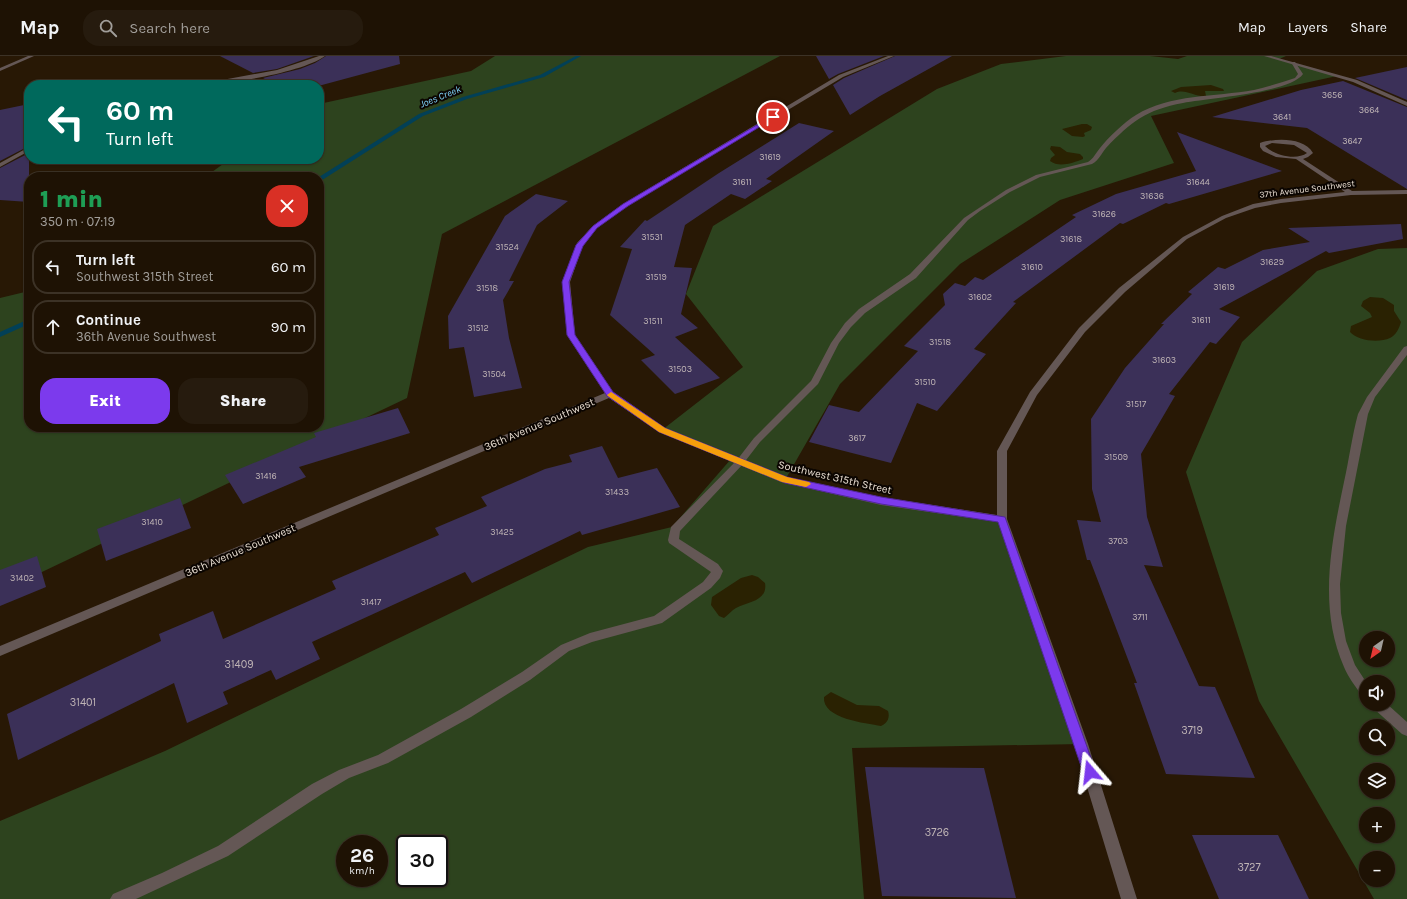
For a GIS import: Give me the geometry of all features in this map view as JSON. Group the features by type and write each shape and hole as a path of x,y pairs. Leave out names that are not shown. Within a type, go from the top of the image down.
{"street":[{"path":"0,70 32,56"},
{"path":"226,80 282,70 308,63 323,56"},
{"name":"36th Avenue Southwest","path":"0,651 610,394 571,335 566,282 580,245 595,227 625,205 841,76 892,56"},
{"path":"1270,56 1355,81 1407,104"},
{"path":"118,899 167,878 223,851 317,789 344,774 383,759 473,709 526,676 566,648 590,638 658,620 689,599 716,575 717,571 714,566 686,550 673,540 675,530 740,462 757,440 815,382 835,343 848,325 862,311 913,276 972,215 1008,191 1038,176 1090,163 1096,159 1102,149 1124,127 1137,117 1154,108 1184,101 1255,90 1297,79 1301,74 1293,63"},
{"path":"1298,158 1309,156 1309,151 1300,145 1285,141 1271,141 1262,144 1264,149 1274,154 1298,158 1351,193"},
{"path":"0,165 24,152"},
{"name":"37th Avenue Southwest","path":"1129,899 1081,744 1002,519 1002,451 1033,394 1082,330 1122,290 1185,238 1224,217 1253,206 1274,202 1351,193 1407,192"},
{"path":"1359,681 1346,658 1337,626 1334,593 1336,554 1362,418 1371,397 1407,349"},
{"name":"Southwest 315th Street","path":"610,394 662,430 785,480 881,501 1002,519"},
{"path":"1386,711 1407,730"}],"green space":[{"path":"495,56 780,56 442,234 407,398 0,592 0,298 24,292 24,432 324,432 324,172 212,172 223,164 324,164 324,103 471,71"},
{"path":"1066,56 1150,56 1178,59 1187,56 1286,56 1279,59 1337,76 1151,116 1174,163 1060,200 960,264 840,384 785,480 881,501 1002,519 1081,744 852,748 864,899 0,899 0,821 165,751 588,547 672,527 731,459 662,430 743,367 686,294 713,226 937,89 1001,64"},
{"path":"1407,248 1407,899 1374,899 1367,887 1395,887 1395,851 1359,851 1359,873 1259,701 1186,472 1242,342 1317,271 1378,249"}],"sand":[{"path":"1211,85 1223,89 1224,91 1205,91 1206,96 1202,96 1186,92 1175,93 1171,91 1181,87"},
{"path":"1087,124 1092,127 1091,130 1084,133 1085,136 1083,137 1072,136 1062,129"},
{"path":"1051,146 1060,147 1067,152 1080,154 1083,159 1066,164 1054,163 1050,161 1055,155 1050,149"},
{"path":"1370,297 1383,298 1394,305 1394,311 1401,322 1397,332 1390,338 1375,341 1363,339 1350,332 1351,326 1372,317 1370,313 1361,306 1363,301"},
{"path":"752,575 758,577 765,583 763,594 756,600 734,609 724,618 719,616 711,605 712,597 741,578"},
{"path":"831,692 857,705 879,706 888,711 888,720 881,726 846,719 837,715 825,704 824,697"}],"building":[{"path":"220,56 314,56 277,69 253,73"},
{"path":"326,56 399,56 400,64 324,84 324,80 267,80 263,78 300,69 315,63"},
{"path":"816,56 884,56 829,79"},
{"path":"895,56 952,56 880,96 850,115 833,85 844,78"},
{"path":"1407,67 1407,100 1355,78"},
{"path":"1343,81 1407,107 1407,189 1307,128 1212,117 1301,90"},
{"path":"24,105 24,149 0,161 0,110"},
{"path":"799,123 834,131 766,179 772,181 745,199 731,194 685,225 674,267 692,268 681,314 698,328 675,337 720,378 675,394 641,360 655,355 610,315 632,249 620,247 645,220 647,221 719,173"},
{"path":"1177,132 1282,171 1169,204 1166,203 1123,224 1120,223 1013,302 1016,303 974,349 986,354 937,411 917,403 891,463 809,442 829,405 859,412 918,351 904,346 945,305 943,294 955,283 965,286 975,277 983,280 1076,217 1072,215 1116,194 1196,171"},
{"path":"24,156 24,164 29,164 29,172 24,172 24,202 0,200 0,168"},
{"path":"536,194 568,201 537,225 509,281 514,281 503,300 509,338 522,388 474,397 464,347 449,349 448,316 505,216"},
{"path":"1401,224 1403,239 1329,253 1326,251 1219,309 1240,317 1216,344 1210,342 1169,394 1175,396 1141,454 1147,517 1163,567 1144,565 1199,686 1215,687 1255,778 1166,774 1134,683 1137,683 1090,560 1087,560 1077,520 1101,522 1092,489 1091,419 1125,368 1164,324 1161,324 1192,294 1188,292 1218,267 1225,269 1263,250 1310,242 1288,228"},
{"path":"398,408 410,433 299,467 306,477 243,504 225,475 316,437 314,433 324,432 324,430"},
{"path":"602,446 618,478 657,468 680,507 582,535 580,531 472,583 465,572 312,642 320,659 276,680 271,670 223,692 228,704 187,723 174,683 18,760 7,714 161,641 159,634 213,611 223,639 336,589 332,581 439,535 435,528 487,506 481,497 545,469 572,462 569,455"},
{"path":"180,498 191,528 106,561 97,529"},
{"path":"37,556 46,587 0,606 0,570"},
{"path":"865,767 984,768 1016,898 882,896"},
{"path":"1192,835 1278,835 1309,899 1219,899"}],"waterway":[{"name":"Joes Creek","path":"324,176 421,115 465,98 542,76 579,56"},
{"name":"Joes Creek","path":"0,335 24,323"}],"slow traffic":[{"path":"611,395 662,430 785,480 806,484"}],"route":[{"path":"773,117 625,205 595,227 580,245 566,282 571,335 610,394 662,430 785,480 881,501 1002,519 1090,772"}]}
